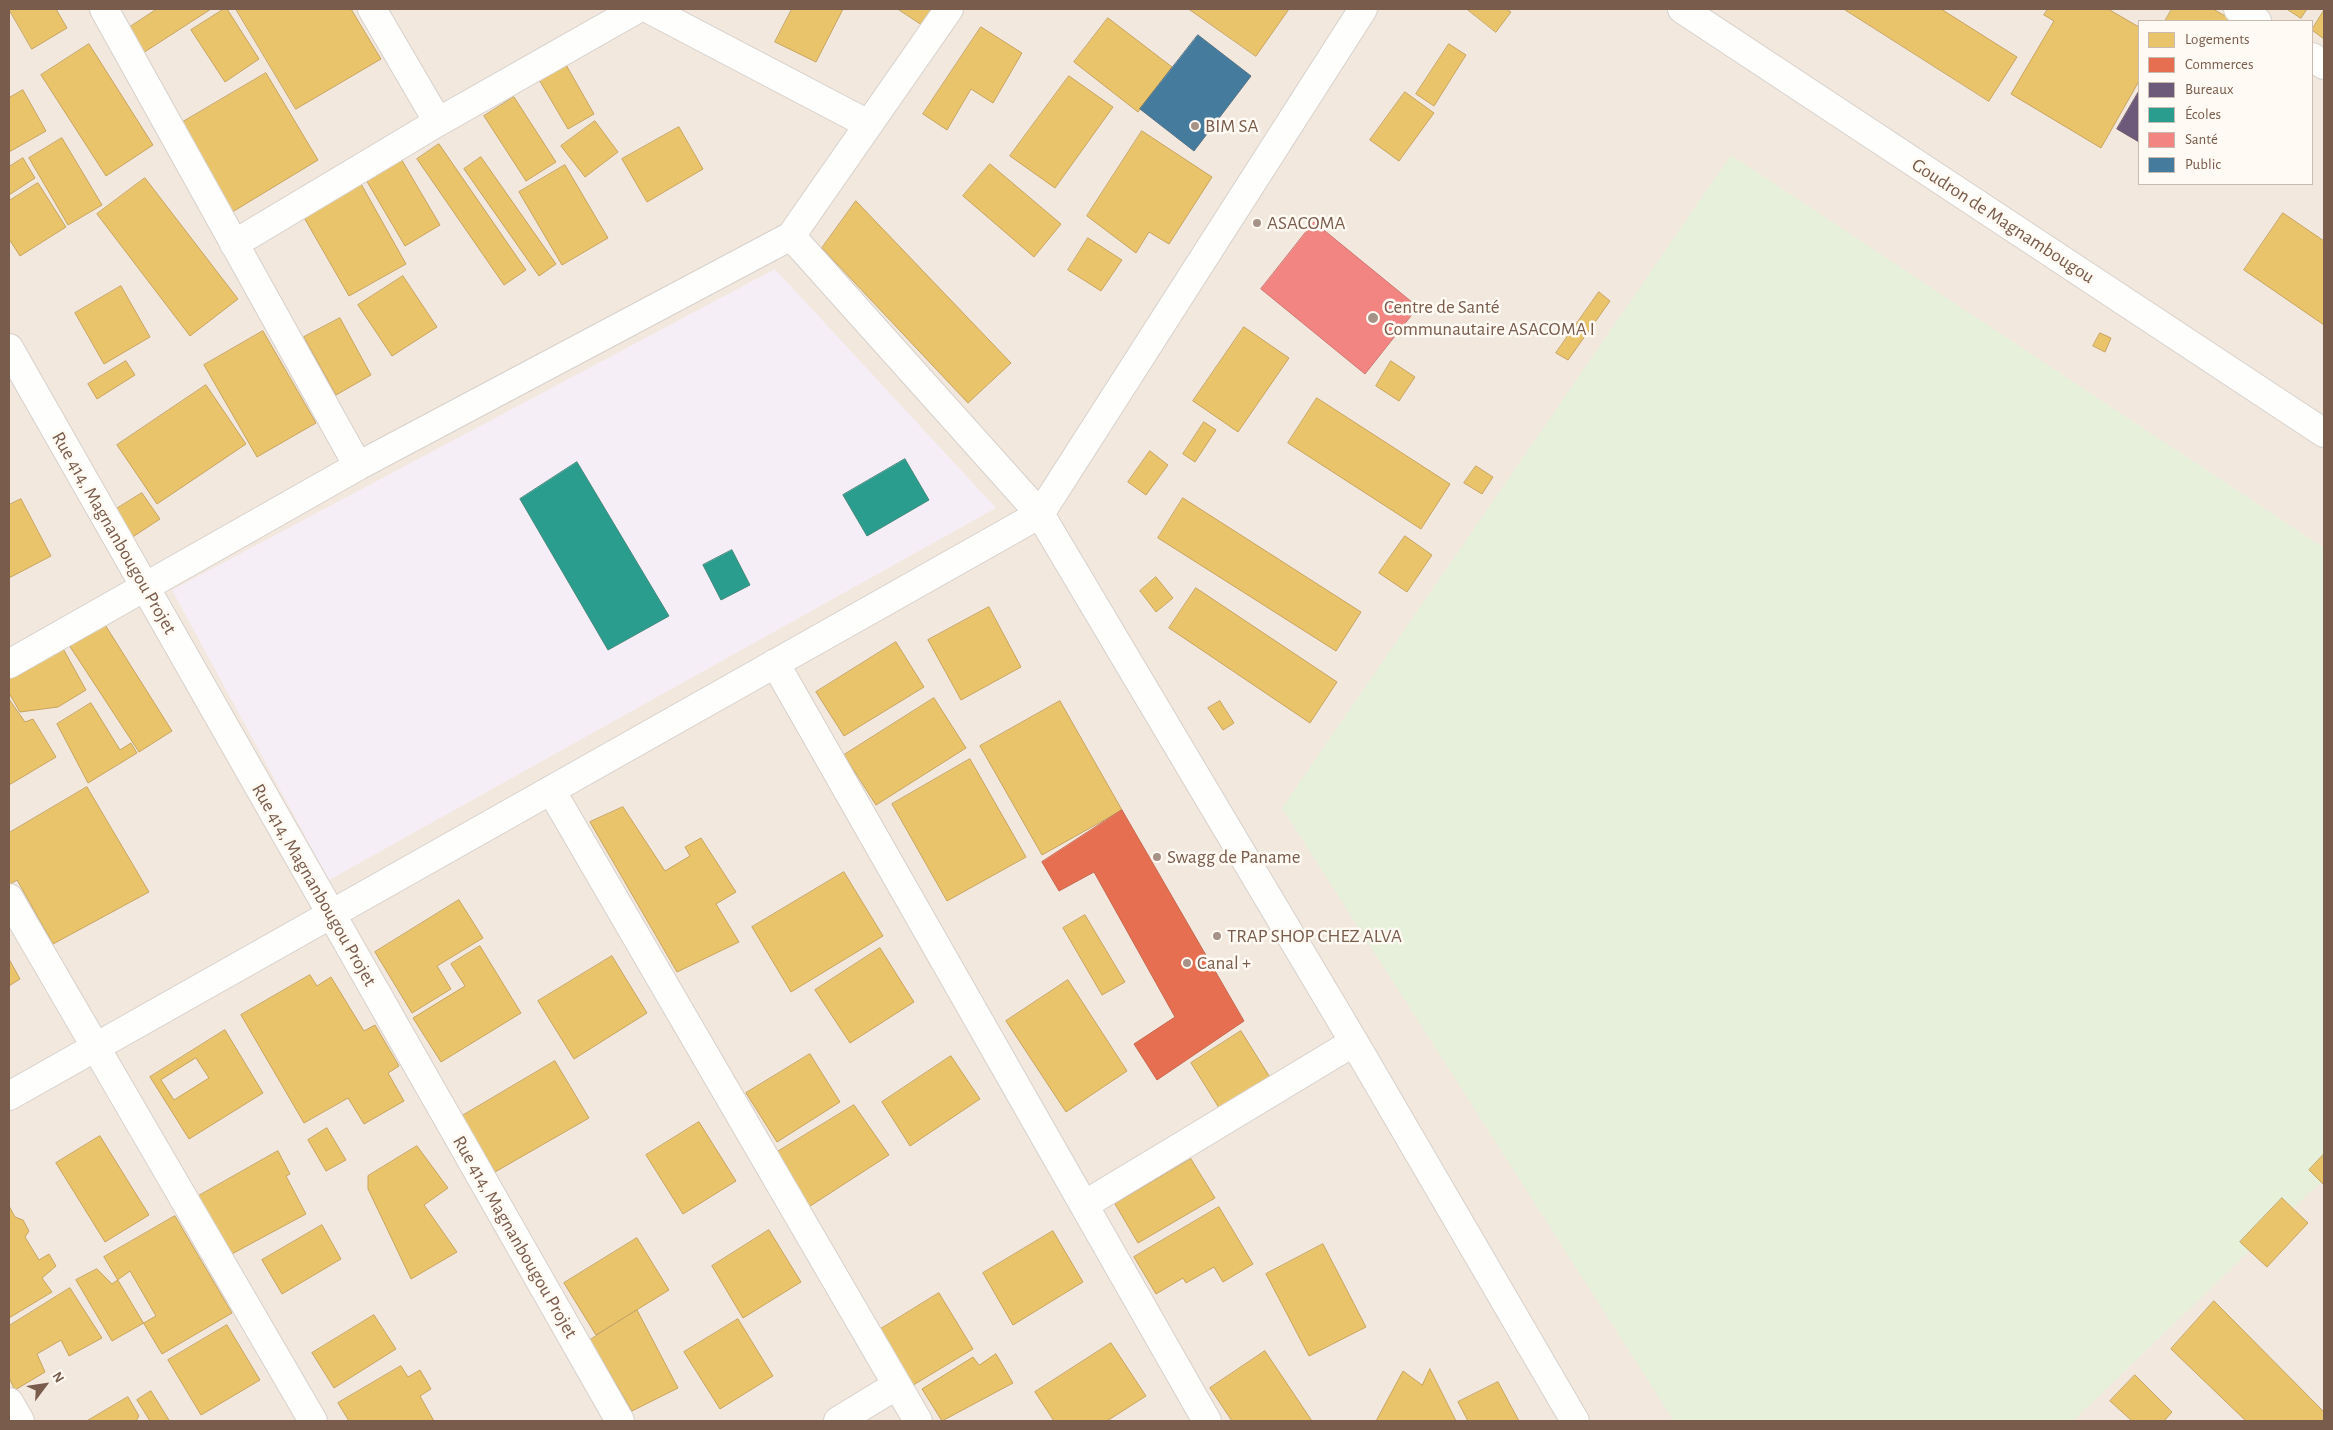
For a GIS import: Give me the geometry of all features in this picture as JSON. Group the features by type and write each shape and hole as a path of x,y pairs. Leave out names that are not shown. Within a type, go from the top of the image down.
{"street":[{"path":"104,9 358,466"},
{"path":"372,9 438,122"},
{"path":"234,244 438,122 637,9"},
{"path":"649,9 868,124"},
{"path":"9,664 358,466 791,236 949,9"},
{"path":"9,1096 1040,514 1363,9"},
{"name":"Goudron de Magnambougou","path":"1682,9 2324,433"},
{"path":"2238,9 2255,20"},
{"path":"2313,58 2324,65"},
{"path":"791,236 1040,514 1354,1042 1575,1421"},
{"name":"Rue 414, Magnanbougou Projet","path":"9,348 620,1421"},
{"path":"776,663 1207,1421"},
{"path":"552,790 918,1421"},
{"path":"9,898 313,1421"},
{"path":"1084,1205 1354,1042"},
{"path":"838,1421 897,1385"},
{"path":"9,1402 20,1421"}],"shaded area":[{"path":"9,9 2324,9 2324,1421 9,1421"},
{"path":"775,269 996,508 329,880 172,590"}],"green space":[{"path":"1731,155 2324,548 2324,1179 2073,1421 1674,1421 1282,808"}],"building: Logements":[{"path":"9,9 56,9 67,28 32,49"},
{"path":"157,9 211,9 143,53 127,29"},
{"path":"224,9 227,9 259,59 225,82 191,30"},
{"path":"236,9 351,9 381,59 296,109"},
{"path":"792,9 843,9 816,62 775,42"},
{"path":"898,9 941,9 927,28"},
{"path":"1189,9 1289,9 1256,56"},
{"path":"1467,9 1506,9 1511,12 1496,32"},
{"path":"1844,9 1941,9 2017,57 1989,101"},
{"path":"2048,9 2108,9 2138,26 2138,83 2101,148 2011,94 2054,21 2044,15"},
{"path":"2172,9 2213,9 2232,20 2166,20"},
{"path":"2287,9 2307,9 2301,18"},
{"path":"2324,10 2324,39 2313,31"},
{"path":"1108,18 1172,67 1138,112 1074,62"},
{"path":"981,27 1022,53 993,103 971,89 947,130 923,114"},
{"path":"89,44 153,145 106,176 41,75"},
{"path":"1449,44 1466,55 1434,106 1416,94"},
{"path":"565,63 594,114 568,129 538,78"},
{"path":"266,73 318,160 229,214 176,126"},
{"path":"1069,76 1113,107 1055,188 1010,156"},
{"path":"23,90 46,131 9,152 9,98"},
{"path":"1405,92 1434,113 1399,161 1370,140"},
{"path":"514,97 556,162 526,181 484,116"},
{"path":"595,121 618,152 585,177 561,146"},
{"path":"679,127 703,169 647,202 622,159"},
{"path":"1142,131 1212,177 1169,244 1149,232 1136,253 1087,216"},
{"path":"62,138 102,205 68,225 29,158"},
{"path":"439,144 526,270 504,285 417,159"},
{"path":"397,152 440,225 405,246 362,173"},
{"path":"481,157 556,264 539,276 464,169"},
{"path":"23,158 35,178 9,195 9,167"},
{"path":"990,164 1061,224 1034,257 963,196"},
{"path":"565,165 608,238 562,265 519,192"},
{"path":"356,175 406,264 349,296 298,207"},
{"path":"145,178 238,299 190,336 97,214"},
{"path":"38,183 66,227 20,256 9,239 9,201"},
{"path":"856,201 1011,363 968,403 822,248"},
{"path":"2283,213 2324,241 2324,325 2244,270"},
{"path":"1088,238 1122,260 1101,291 1068,270"},
{"path":"403,276 437,327 392,356 358,305"},
{"path":"121,286 150,337 104,364 75,313"},
{"path":"1599,292 1610,301 1568,360 1556,353"},
{"path":"340,318 371,375 336,395 304,337"},
{"path":"1244,327 1289,358 1238,432 1193,401"},
{"path":"263,331 316,423 257,457 204,365"},
{"path":"2100,333 2111,338 2105,352 2093,346"},
{"path":"126,361 135,375 97,399 88,384"},
{"path":"1391,361 1415,377 1399,401 1376,386"},
{"path":"206,385 246,444 157,504 117,445"},
{"path":"1317,398 1450,484 1421,529 1288,443"},
{"path":"1204,422 1216,430 1195,462 1183,454"},
{"path":"1150,451 1168,465 1146,495 1128,482"},
{"path":"1476,466 1493,477 1482,494 1464,483"},
{"path":"142,493 160,519 131,538 113,511"},
{"path":"1183,498 1361,612 1336,651 1158,538"},
{"path":"21,499 51,556 9,578 9,505"},
{"path":"1405,536 1432,555 1407,592 1379,573"},
{"path":"1156,577 1173,598 1156,612 1140,591"},
{"path":"1196,588 1337,682 1310,723 1169,628"},
{"path":"989,607 1021,667 961,700 928,640"},
{"path":"102,620 172,731 139,752 67,642"},
{"path":"896,642 924,687 844,736 816,692"},
{"path":"61,645 86,690 58,707 20,712 9,693 9,675"},
{"path":"934,698 966,748 876,805 844,755"},
{"path":"9,699 25,722 33,719 56,757 9,785"},
{"path":"1060,701 1122,810 1042,855 980,746"},
{"path":"1220,701 1234,723 1223,730 1208,708"},
{"path":"91,703 120,750 131,743 137,753 88,783 57,724"},
{"path":"970,759 1026,857 947,901 892,804"},
{"path":"87,787 149,892 53,944 17,880 9,885 9,833"},
{"path":"623,807 665,871 690,856 685,847 701,838 736,892 716,904 739,942 677,972 590,822"},
{"path":"844,872 883,936 791,992 752,927"},
{"path":"459,900 483,938 437,966 451,989 412,1013 375,952"},
{"path":"1085,915 1125,982 1102,995 1063,928"},
{"path":"480,946 521,1013 441,1062 413,1018 465,986 451,964"},
{"path":"880,948 914,1002 850,1043 815,990"},
{"path":"612,956 647,1013 574,1059 538,1001"},
{"path":"9,959 20,979 9,986"},
{"path":"310,975 317,986 331,977 364,1031 375,1025 399,1066 388,1073 404,1101 364,1124 348,1098 304,1123 241,1015"},
{"path":"1068,980 1127,1071 1066,1112 1006,1021"},
{"path":"225,1030 263,1093 189,1139 150,1077","holes":["196,1058 209,1078 174,1100 161,1080"]},
{"path":"1241,1031 1271,1079 1221,1111 1191,1063"},
{"path":"810,1054 840,1102 777,1142 746,1093"},
{"path":"951,1056 980,1099 910,1146 882,1102"},
{"path":"555,1061 589,1118 495,1172 462,1116"},
{"path":"854,1105 889,1155 804,1210 769,1157"},
{"path":"699,1122 736,1181 683,1214 646,1155"},
{"path":"327,1128 346,1160 326,1171 308,1140"},
{"path":"100,1136 149,1215 105,1242 56,1163"},
{"path":"417,1146 448,1188 424,1205 457,1252 411,1279 368,1189 368,1176"},
{"path":"278,1151 290,1174 286,1176 306,1214 228,1256 195,1198"},
{"path":"2324,1154 2324,1185 2309,1170"},
{"path":"1191,1159 1215,1198 1138,1243 1115,1204"},
{"path":"2282,1198 2308,1223 2267,1267 2240,1242"},
{"path":"9,1206 15,1217 23,1220 29,1231 25,1237 39,1260 49,1254 56,1266 42,1278 52,1292 9,1318"},
{"path":"1219,1207 1253,1264 1223,1282 1214,1267 1186,1283 1183,1278 1156,1294 1134,1257"},
{"path":"175,1216 232,1313 162,1354 104,1257"},
{"path":"322,1225 341,1259 282,1294 262,1260"},
{"path":"769,1230 801,1282 743,1318 712,1266"},
{"path":"1053,1231 1083,1282 1013,1325 983,1273"},
{"path":"637,1238 669,1290 596,1335 564,1283"},
{"path":"1323,1244 1366,1327 1309,1356 1266,1274"},
{"path":"97,1269 112,1284 130,1271 156,1316 112,1341 76,1280"},
{"path":"70,1288 102,1338 69,1356 61,1340 37,1354 45,1372 15,1390 9,1378 9,1326"},
{"path":"939,1293 973,1349 905,1390 871,1335"},
{"path":"2214,1301 2324,1412 2324,1421 2246,1421 2171,1349"},
{"path":"637,1310 678,1388 632,1411 590,1340"},
{"path":"374,1315 396,1349 334,1388 312,1353"},
{"path":"738,1319 773,1376 720,1409 684,1352"},
{"path":"227,1325 260,1380 201,1415 168,1360"},
{"path":"1111,1343 1146,1396 1107,1421 1054,1421 1035,1392"},
{"path":"1265,1351 1312,1421 1232,1421 1210,1388"},
{"path":"996,1354 1013,1383 942,1421 922,1389 973,1357 979,1365"},
{"path":"401,1366 408,1377 420,1370 431,1389 420,1396 434,1421 349,1421 338,1403"},
{"path":"1430,1369 1456,1421 1376,1421 1403,1371 1422,1385"},
{"path":"2135,1375 2172,1412 2164,1421 2132,1421 2110,1401"},
{"path":"1498,1382 1519,1421 1468,1421 1458,1402"},
{"path":"151,1391 168,1421 150,1421 137,1400"},
{"path":"128,1397 139,1416 136,1421 87,1421"}],"building: Commerces":[{"path":"1122,810 1244,1021 1157,1080 1134,1044 1175,1017 1094,872 1059,891 1042,862"}],"building: Bureaux":[{"path":"2138,93 2138,141 2117,129"}],"building: Écoles":[{"path":"905,459 929,500 867,536 843,495"},
{"path":"577,462 669,616 608,650 520,499"},
{"path":"732,550 750,585 721,600 703,565"}],"building: Santé":[{"path":"1314,222 1418,307 1365,374 1261,289"}],"building: Public":[{"path":"1198,35 1251,76 1194,151 1140,109"}],"place":[{"name":"BIM SA","path":"1195,126"},
{"name":"ASACOMA","path":"1257,223"},
{"name":"Centre de Santé Communautaire ASACOMA I","path":"1373,318"},
{"name":"Swagg de Paname","path":"1157,857"},
{"name":"TRAP SHOP CHEZ ALVA","path":"1217,936"},
{"name":"Canal +","path":"1187,963"}]}
